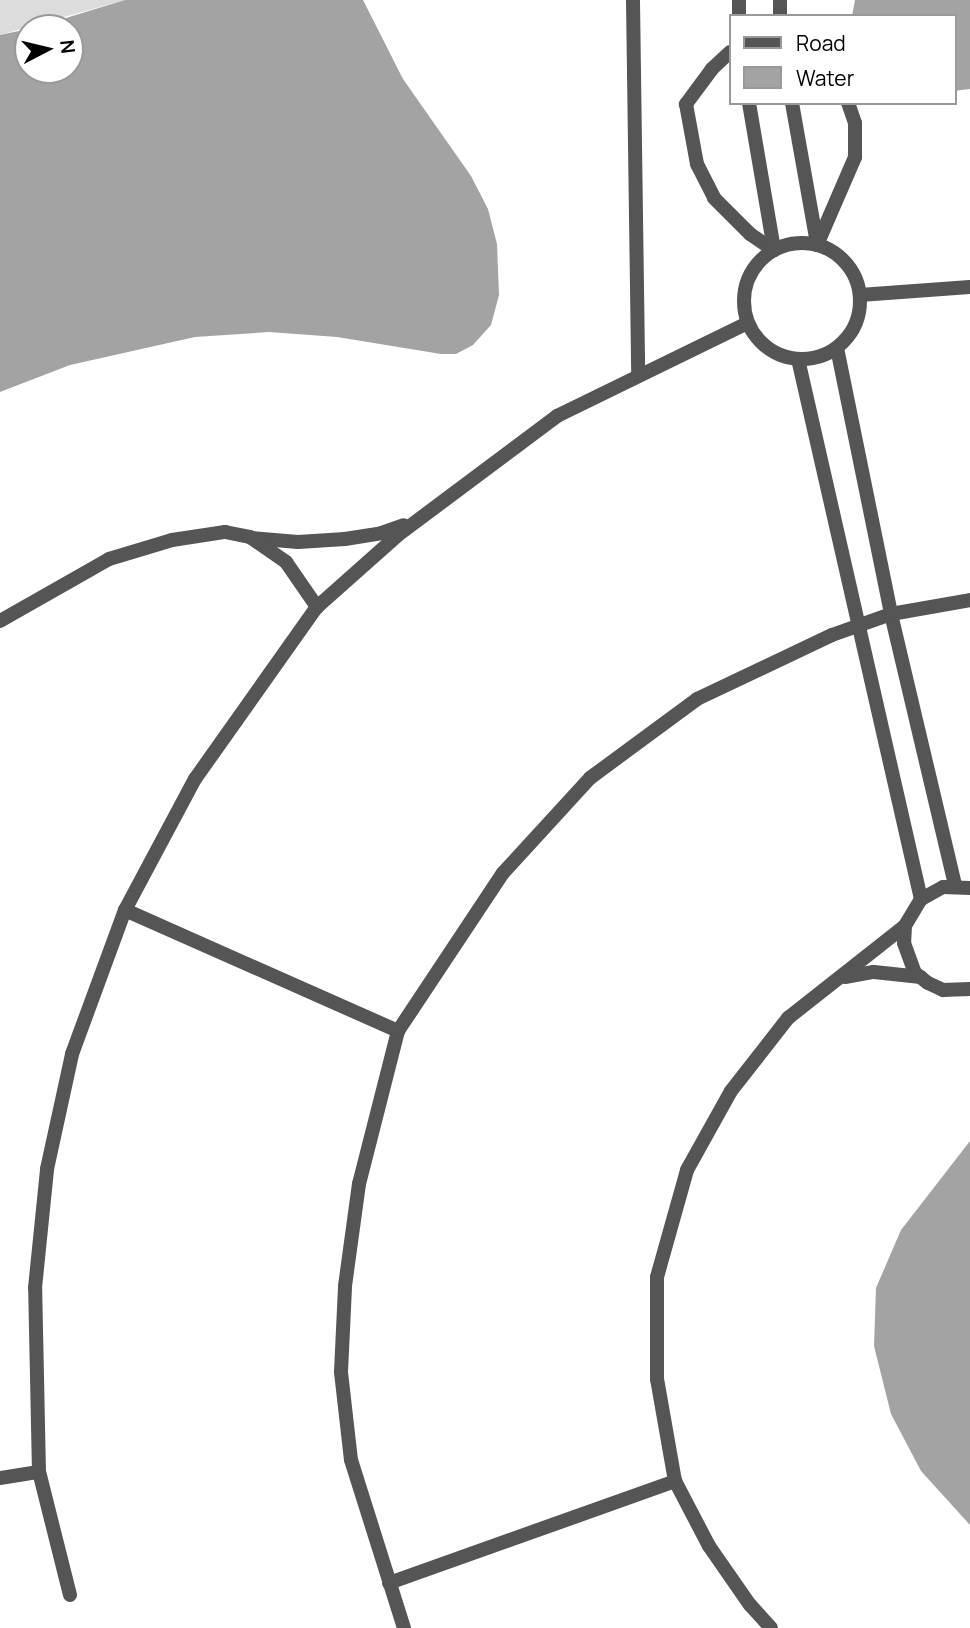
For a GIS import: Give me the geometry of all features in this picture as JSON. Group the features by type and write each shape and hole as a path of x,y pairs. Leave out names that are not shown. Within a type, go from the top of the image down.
{"street":[{"path":"632,1 638,376"},
{"path":"729,53 712,69 687,104 697,164 714,198 750,234 774,250"},
{"path":"749,105 774,250"},
{"path":"792,105 817,245"},
{"path":"817,245 855,157 855,123 849,105"},
{"path":"789,244 817,245 836,254 848,265 860,295 860,307 853,330 837,348 812,359 782,356 768,348 748,323 744,306 748,281 760,260 774,250 789,244"},
{"path":"860,295 970,286"},
{"path":"70,1595 39,1472 35,1289 47,1169 72,1054 125,910 195,779 317,607 415,522 557,416 748,323"},
{"path":"771,1628 750,1605 709,1546 675,1481 657,1379 657,1277 687,1170 731,1091 788,1018 905,926 921,898 943,887 962,887 891,614 837,348"},
{"path":"798,359 921,898"},
{"path":"0,621 109,559 172,540 225,532 299,542 345,539 381,533 415,522"},
{"path":"250,537 286,562 317,607"},
{"path":"404,1628 351,1460 341,1372 345,1286 359,1184 398,1031 503,873 590,778 697,699 832,635 891,614 970,600"},
{"path":"125,910 398,1031"},
{"path":"905,926 907,959 921,977 943,990 970,989"},
{"path":"841,977 874,972 921,977"},
{"path":"0,1478 39,1472"},
{"path":"389,1583 675,1481"}],"shaded area":[{"path":"0,0 125,0 75,14 14,14 14,31 0,35"}],"water":[{"path":"125,0 363,0 403,79 471,176 488,209 497,244 499,295 491,325 473,345 456,354 441,354 337,337 269,332 195,337 70,365 0,392 0,35 14,32 14,84 84,84 84,14 79,14"},
{"path":"855,0 970,0 970,89 956,91 956,14 852,14"},
{"path":"970,1141 970,1525 921,1471 891,1414 874,1346 876,1288 901,1230"}]}
